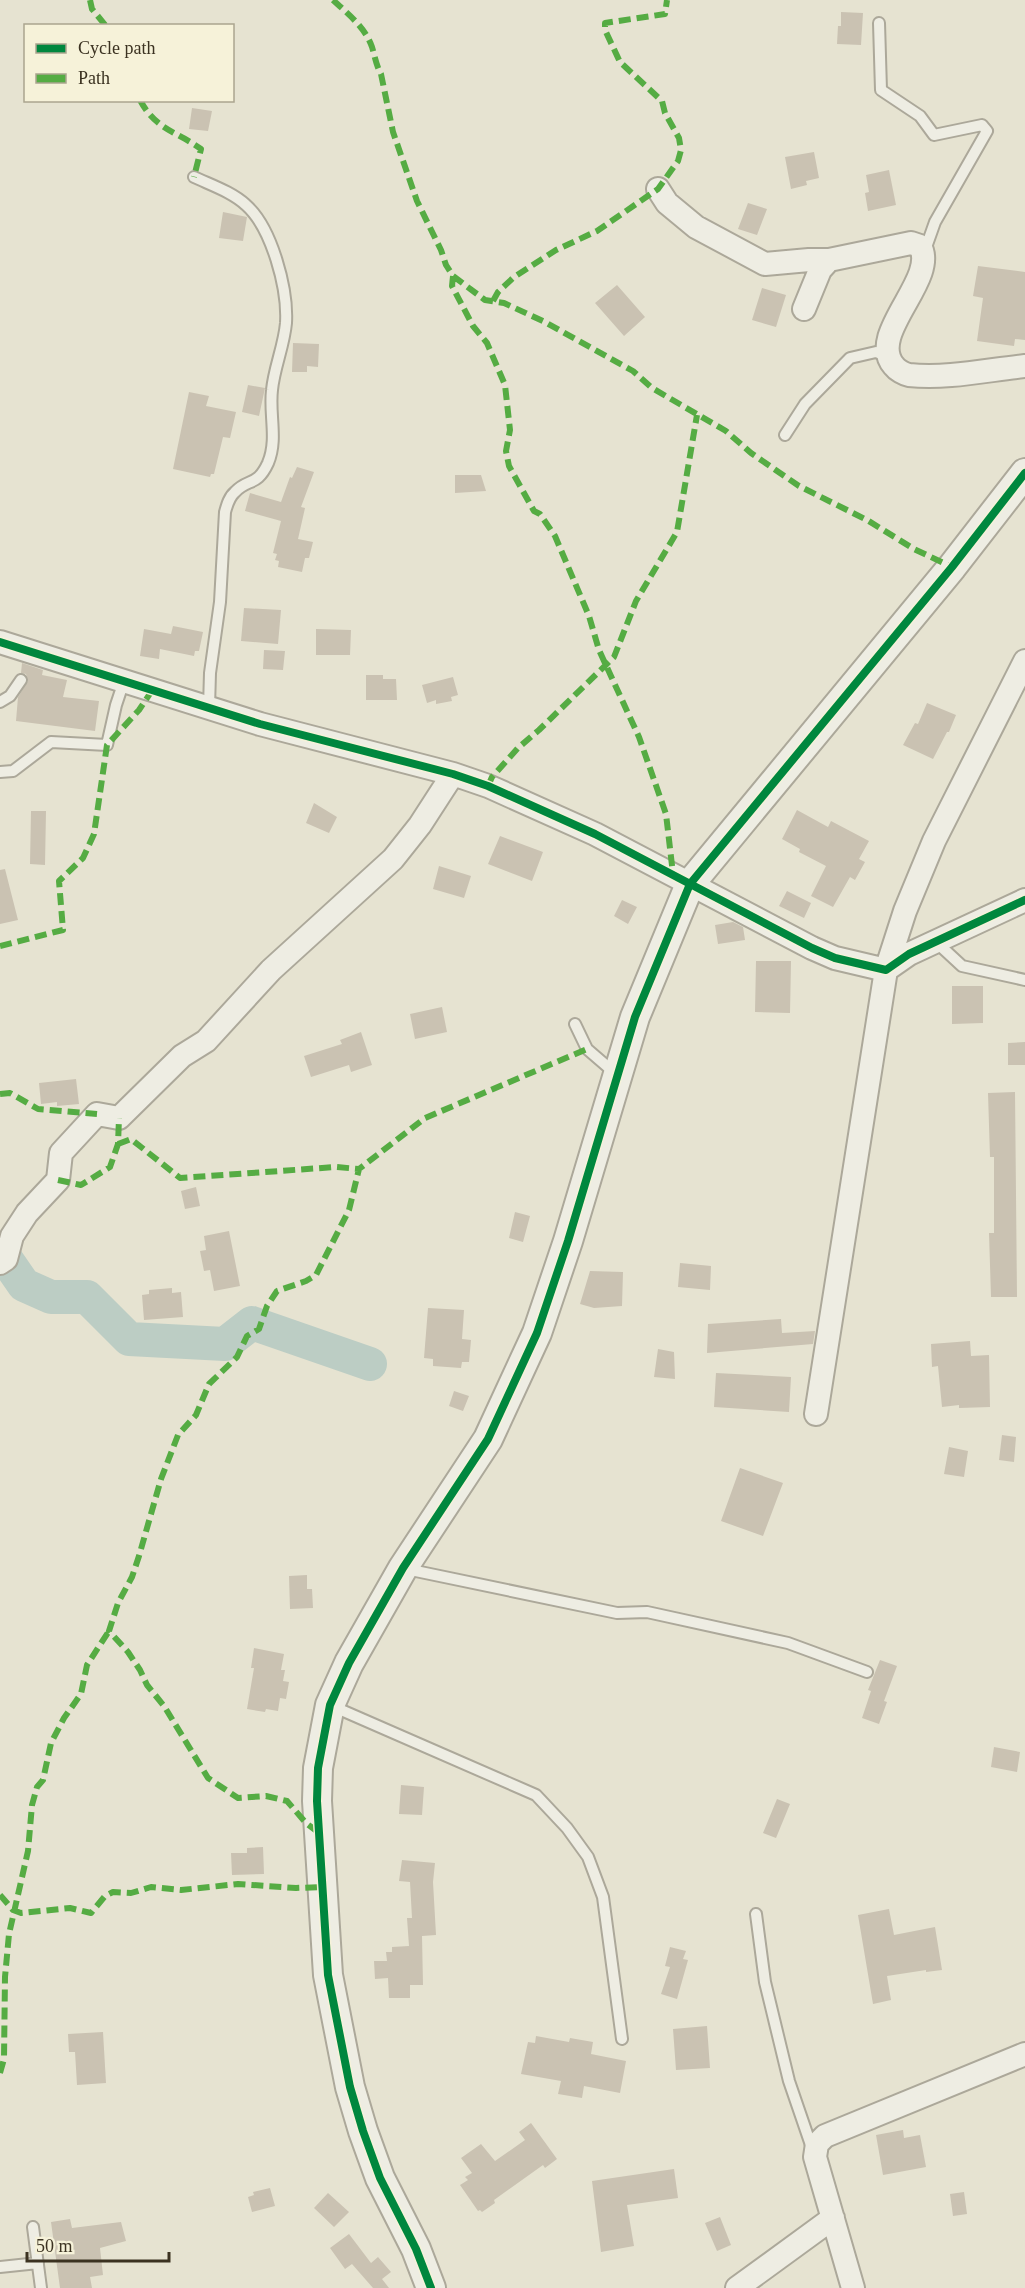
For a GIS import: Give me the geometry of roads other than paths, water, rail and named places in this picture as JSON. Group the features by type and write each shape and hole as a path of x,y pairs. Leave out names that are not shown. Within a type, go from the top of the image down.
{"street":[{"path":"658,189 667,203 696,227 765,264 829,260 911,243 920,246 924,253 922,268 887,347 888,357 895,367 906,375 940,375 1025,366"},
{"path":"804,309 820,270 829,260"},
{"path":"431,2288 416,2249 380,2178 363,2131 342,2053 328,1975 316,1800 320,1757 330,1706 349,1663 403,1569 488,1439 537,1333 568,1241 616,1074 635,1017 690,884 952,567 1025,473"},
{"path":"0,642 260,724 453,774 488,786 595,834 835,958 886,970 909,954 934,941 1025,900"},
{"path":"816,1414 886,970 905,911 934,841 1025,661"},
{"path":"0,1263 6,1259 12,1236 27,1213 58,1180 61,1153 75,1137 97,1114 119,1118 182,1056 206,1041 271,970 393,859 420,825 453,774"},
{"path":"853,2288 814,2157 817,2144 825,2136 1025,2054"},
{"path":"737,2288 833,2218"}],"lane":[{"path":"879,22 881,90 920,116 934,135 982,124 987,131 935,222 924,253"},
{"path":"194,177 246,204 261,221 272,241 285,323 271,394 274,433 271,454 260,476 236,490 225,512 220,602 210,673 209,707"},
{"path":"785,435 805,404 850,358 876,352 888,357"},
{"path":"0,702 10,696 21,680"},
{"path":"0,772 13,771 51,741 107,745 124,681"},
{"path":"934,941 962,966 1025,980"},
{"path":"575,1024 587,1049 616,1074"},
{"path":"403,1569 617,1613 647,1612 788,1643 867,1672"},
{"path":"330,1706 536,1795 567,1828 588,1857 603,1897 622,2039"},
{"path":"756,1914 765,1982 789,2081 814,2157"},
{"path":"33,2227 41,2288"},
{"path":"0,2267 38,2263"}],"waterway":[{"path":"0,1259 6,1259 24,1285 51,1297 87,1297 129,1339 225,1344 252,1323 370,1364"}]}
